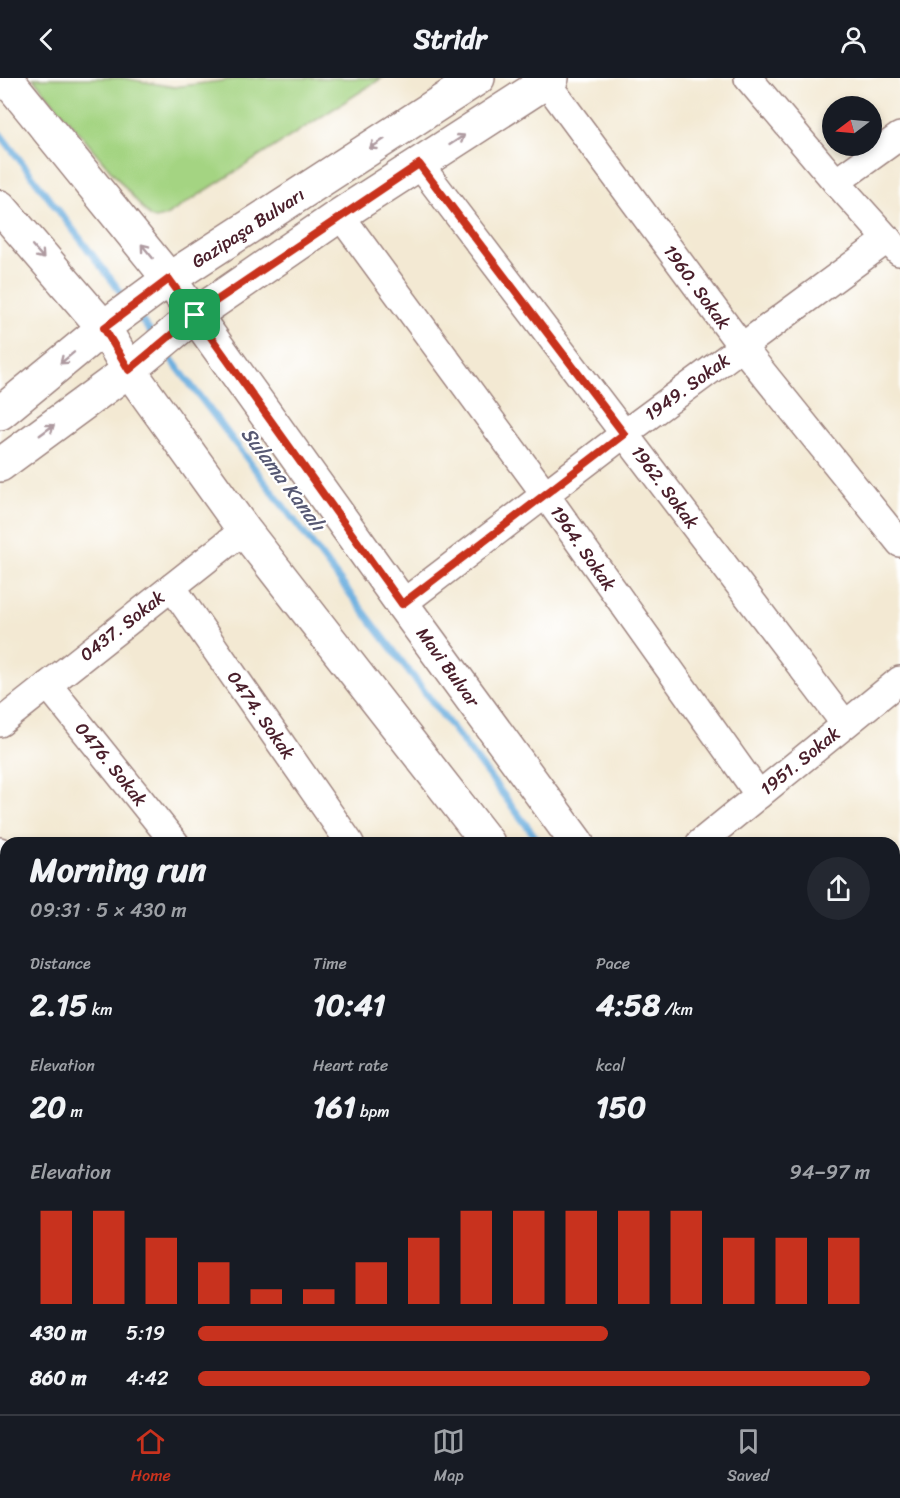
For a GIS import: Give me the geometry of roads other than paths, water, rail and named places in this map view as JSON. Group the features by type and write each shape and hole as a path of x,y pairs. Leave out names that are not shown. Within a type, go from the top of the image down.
{"street":[{"name":"Mavi Bulvar","path":"6,78 165,282 189,320 574,837"},
{"name":"Gazipaşa Bulvarı","path":"0,413 165,282 478,78"},
{"path":"748,78 894,246"},
{"path":"0,465 136,364 189,320 340,215 549,80"},
{"name":"1960. Sokak","path":"549,80 742,347 900,543"},
{"path":"836,182 900,136"},
{"name":"1962. Sokak","path":"419,164 845,724"},
{"path":"0,207 108,325 244,530 483,837"},
{"name":"1964. Sokak","path":"340,215 545,494 759,795"},
{"name":"1949. Sokak","path":"402,604 742,347 894,246"},
{"name":"0437. Sokak","path":"0,723 244,530"},
{"name":"0474. Sokak","path":"171,587 346,837"},
{"name":"1951. Sokak","path":"707,837 900,680"},
{"name":"0476. Sokak","path":"48,685 170,837"}],"waterway":[{"name":"Sulama Kanalı","path":"0,134 126,299"},
{"name":"Sulama Kanalı","path":"136,313 155,338"},
{"name":"Sulama Kanalı","path":"165,351 535,837"}]}
